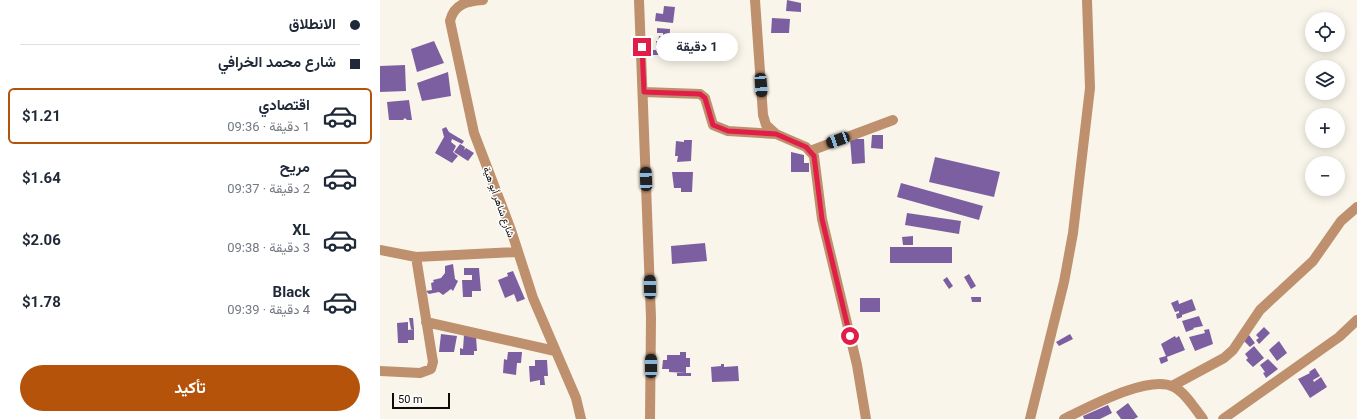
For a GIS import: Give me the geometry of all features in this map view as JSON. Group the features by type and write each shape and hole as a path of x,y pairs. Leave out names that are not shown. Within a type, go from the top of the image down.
{"street":[{"name":"شارع شاهر أبو هية","path":"482,0 469,1 461,4 455,9 450,21 450,28 474,133 511,230 516,252 555,351 576,398 580,419"},
{"path":"639,0 644,92 650,318 650,419"},
{"path":"755,0 763,115 766,124 776,134 810,151 814,156 822,219 857,366 866,419"},
{"path":"1030,419 1064,282 1074,233 1090,88 1087,0"},
{"path":"644,92 700,94 705,98 713,125 728,131 776,134"},
{"path":"810,151 893,120"},
{"path":"1172,386 1224,358 1233,350 1260,310 1313,261 1341,221 1357,207"},
{"path":"380,250 416,257 516,252"},
{"path":"380,371 420,373 431,369 433,362 416,257"},
{"path":"1223,419 1333,341 1357,320"},
{"path":"426,322 555,351"},
{"path":"1070,418 1122,393 1153,384 1172,386 1183,394 1203,419"}],"building":[{"path":"787,0 801,3 801,12 786,11"},
{"path":"664,6 675,7 673,23 655,21 656,13 663,14"},
{"path":"772,18 790,19 789,33 771,33"},
{"path":"657,28 670,29 669,52 660,51 660,55 648,55 648,50 656,50 656,41 658,41 659,36 663,36 663,33 657,33"},
{"path":"434,41 444,63 417,72 411,49"},
{"path":"405,65 406,91 380,92 380,66"},
{"path":"448,72 451,96 422,101 417,83"},
{"path":"409,100 412,120 407,120 405,118 403,120 389,120 387,102"},
{"path":"446,127 449,132 464,141 462,144 452,139 451,142 456,146 453,152 458,156 452,163 435,153 444,137 442,129"},
{"path":"872,135 883,135 883,149 871,148"},
{"path":"850,139 864,139 865,163 852,164"},
{"path":"684,140 692,140 691,161 677,162 678,156 675,156 676,141 684,142"},
{"path":"460,144 465,147 464,150 466,148 474,153 468,161 454,152"},
{"path":"791,152 804,155 804,163 809,163 809,172 791,172"},
{"path":"935,157 1000,172 994,197 929,182"},
{"path":"672,172 693,172 692,192 681,192 681,188 674,188"},
{"path":"901,183 983,206 979,220 897,197"},
{"path":"907,213 961,221 959,234 905,225"},
{"path":"913,236 913,245 903,245 902,237"},
{"path":"705,243 707,261 672,264 671,246"},
{"path":"890,247 952,247 952,263 890,263"},
{"path":"453,264 455,279 458,281 453,291 451,289 443,295 439,292 429,294 426,291 432,290 431,283 434,282 433,280 441,278 445,273 445,266"},
{"path":"464,268 479,268 481,291 472,291 472,297 463,297 462,280 472,280 472,275 464,275"},
{"path":"513,271 525,299 517,302 514,294 505,298 498,280 508,276 507,273"},
{"path":"969,274 976,286 971,289 964,277"},
{"path":"947,277 953,286 949,289 943,280"},
{"path":"971,297 981,297 981,302 972,302"},
{"path":"860,298 880,298 880,312 860,312"},
{"path":"1192,299 1196,310 1182,315 1182,317 1177,319 1176,314 1179,313 1179,311 1175,312 1171,303 1178,300 1179,304"},
{"path":"1199,316 1203,326 1193,328 1194,329 1186,332 1182,321"},
{"path":"409,318 413,318 414,329 411,329"},
{"path":"408,322 408,330 414,329 414,340 408,340 408,343 398,343 397,323"},
{"path":"1264,327 1270,333 1259,344 1256,340 1259,338 1256,335"},
{"path":"1209,329 1213,344 1195,351 1189,337 1205,333 1204,330"},
{"path":"441,334 457,336 454,352 439,352"},
{"path":"1070,334 1073,339 1059,346 1056,342"},
{"path":"464,335 476,336 477,351 474,351 474,355 460,355 460,348 463,349"},
{"path":"1249,335 1255,343 1250,347 1243,340"},
{"path":"1175,336 1176,338 1179,336 1185,350 1167,357 1168,361 1161,364 1159,358 1166,356 1161,344"},
{"path":"1279,341 1287,353 1277,361 1269,350"},
{"path":"1254,346 1264,358 1253,367 1246,360 1248,358 1245,354"},
{"path":"508,352 522,352 521,363 517,363 516,375 503,373 504,359 507,360"},
{"path":"680,352 686,352 686,358 690,358 690,367 686,367 686,373 669,372 669,369 662,369 663,360 667,360 667,355 680,355"},
{"path":"1268,359 1278,369 1266,378 1263,373 1265,372 1260,365"},
{"path":"535,360 547,360 548,376 544,376 545,385 540,385 540,380 530,382 529,366 535,366"},
{"path":"721,364 724,364 724,367 738,366 739,381 712,382 711,367 721,366"},
{"path":"1315,368 1320,376 1313,380 1314,382 1321,377 1327,387 1310,398 1298,379 1310,373 1309,372"},
{"path":"677,373 691,373 691,376 677,376"},
{"path":"1128,403 1138,417 1134,419 1121,419 1116,412"},
{"path":"1108,405 1112,413 1100,419 1084,419 1083,416"}],"route":[{"path":"642,47 644,92 694,92 700,94 705,98 713,125 728,131 776,134 788,141 806,147 814,156 818,175 817,189 822,219 850,336"}]}
